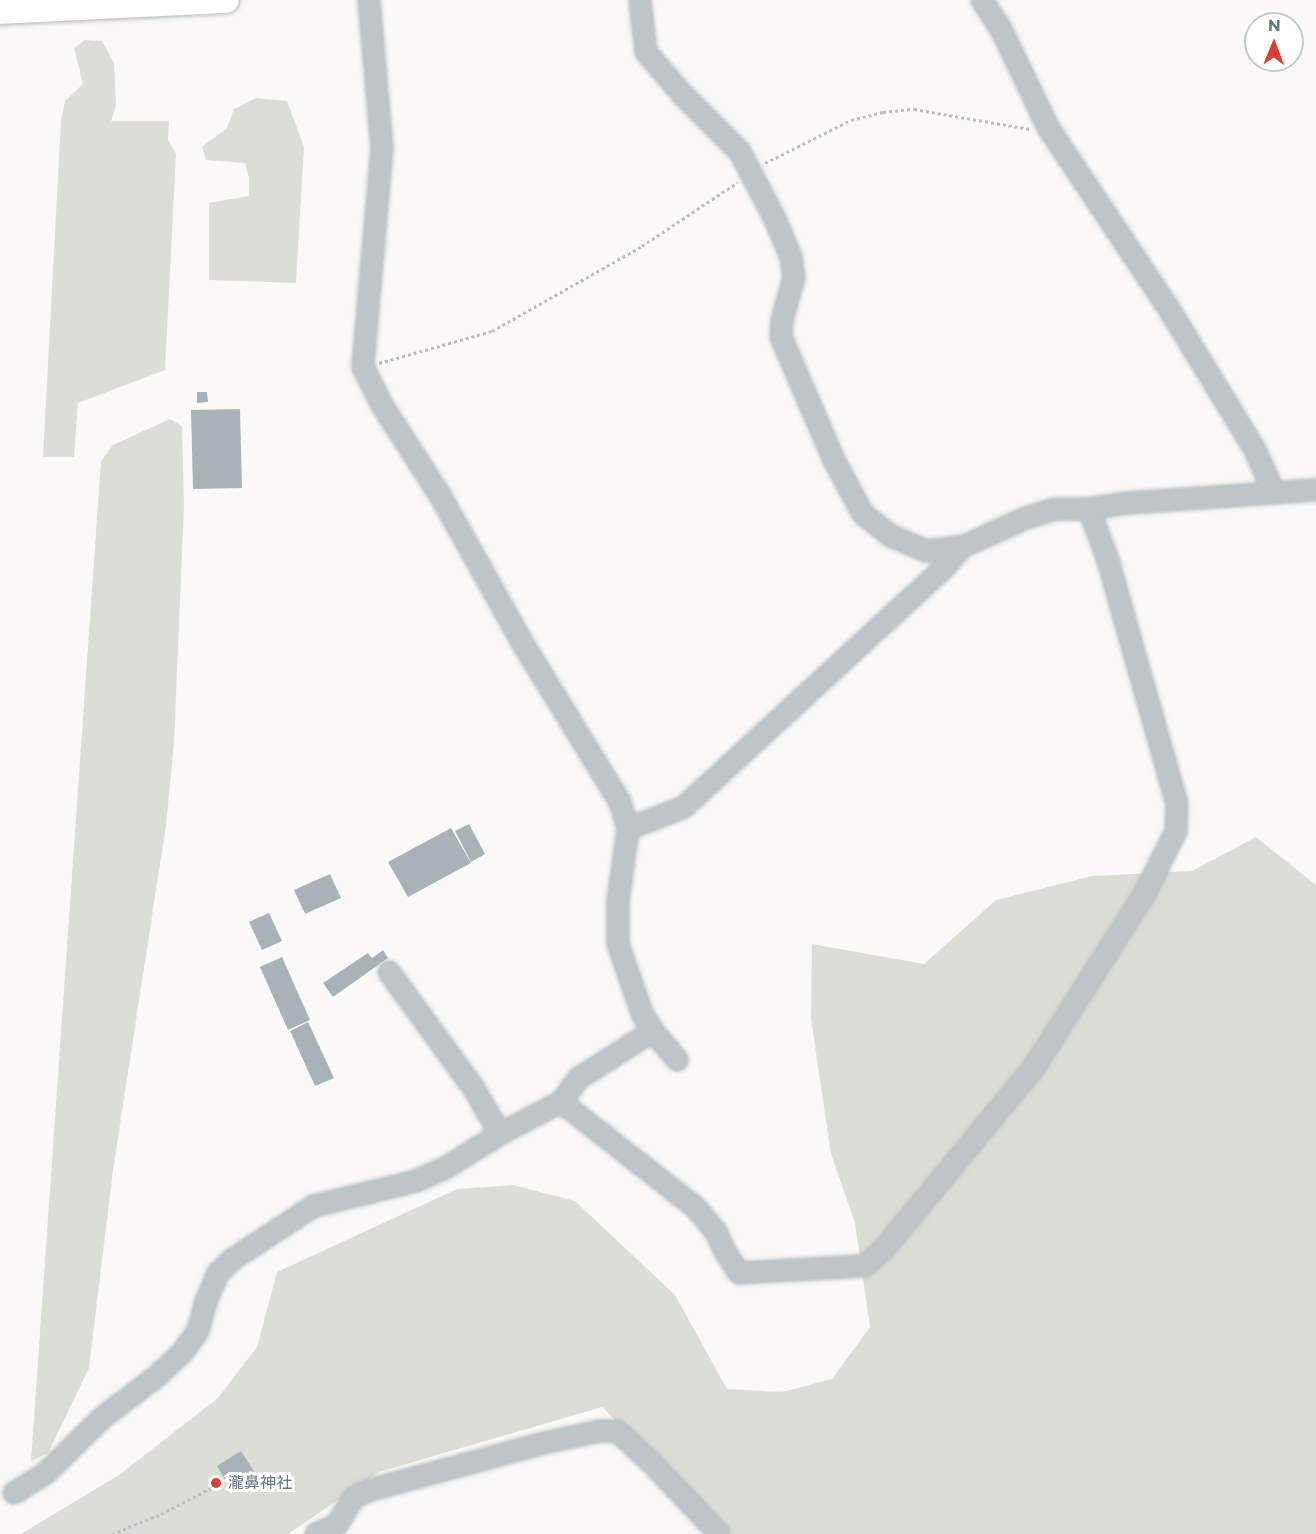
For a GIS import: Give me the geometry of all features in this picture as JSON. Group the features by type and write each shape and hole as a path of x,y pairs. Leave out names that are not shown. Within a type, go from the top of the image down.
{"main road":[{"path":"0,11 153,5 212,0"}],"street":[{"path":"369,0 382,148 363,367 382,405 441,496 525,647 620,802 628,829 618,901 618,944 642,1013 653,1031 677,1060"},
{"path":"640,0 646,52 683,95 740,152 775,219 790,257 794,278 782,320 781,338 834,460 863,514 891,536 927,551 962,547 1026,518 1056,509 1089,509 1316,490"},
{"path":"982,0 1001,30 1049,129 1175,319 1254,448 1274,492"},
{"path":"561,1102 696,1208 716,1232 726,1253 740,1273 864,1266 883,1250 1033,1069 1144,895 1176,831 1178,804 1109,563 1089,509"},
{"path":"628,829 684,807 865,642 943,569 962,547"},
{"path":"389,972 473,1088 500,1134"},
{"path":"14,1493 46,1473 102,1418 156,1377 182,1353 198,1331 205,1304 218,1273 233,1259 315,1206 416,1181 447,1167 500,1134 561,1102 579,1078 653,1031"},
{"path":"316,1534 337,1525 353,1498 370,1490 544,1443 600,1431 617,1431 651,1462 719,1534"}],"path":[{"path":"764,164 851,120 882,112 914,109 982,119 1017,128 1049,129"},
{"path":"363,367 492,331 642,246 739,182"},
{"path":"112,1534 211,1488"}],"shaded area":[{"path":"85,40 102,41 114,63 116,106 111,121 169,121 168,140 176,154 165,370 78,403 74,457 43,457 61,121 65,101 83,84 74,48"},
{"path":"256,98 287,101 304,147 296,283 209,280 209,203 249,196 249,178 245,163 206,160 202,147 227,128 234,109"},
{"path":"170,419 182,426 184,505 174,743 166,825 113,1170 89,1368 48,1453 31,1461 101,461 113,445"},
{"path":"1256,837 1316,885 1316,1534 731,1534 602,1407 379,1472 288,1534 21,1534 119,1475 218,1398 257,1347 277,1272 457,1189 513,1185 575,1201 675,1295 727,1389 782,1392 832,1379 870,1327 855,1223 831,1154 811,1019 812,944 924,964 996,900 1092,876 1192,871"}],"building":[{"path":"197,392 207,392 208,402 197,403"},
{"path":"240,409 242,488 193,489 191,410"},
{"path":"469,824 485,854 471,862 455,831"},
{"path":"451,828 471,863 408,897 388,862"},
{"path":"330,874 341,898 305,914 294,890"},
{"path":"269,913 282,941 262,950 249,922"},
{"path":"383,950 388,958 333,997 323,983 368,953 372,958"},
{"path":"282,957 310,1020 288,1030 260,967"},
{"path":"308,1022 334,1078 315,1086 290,1031"},
{"path":"241,1451 257,1476 232,1491 217,1466"}],"place":[{"name":"瀧鼻神社","path":"216,1483"}]}
